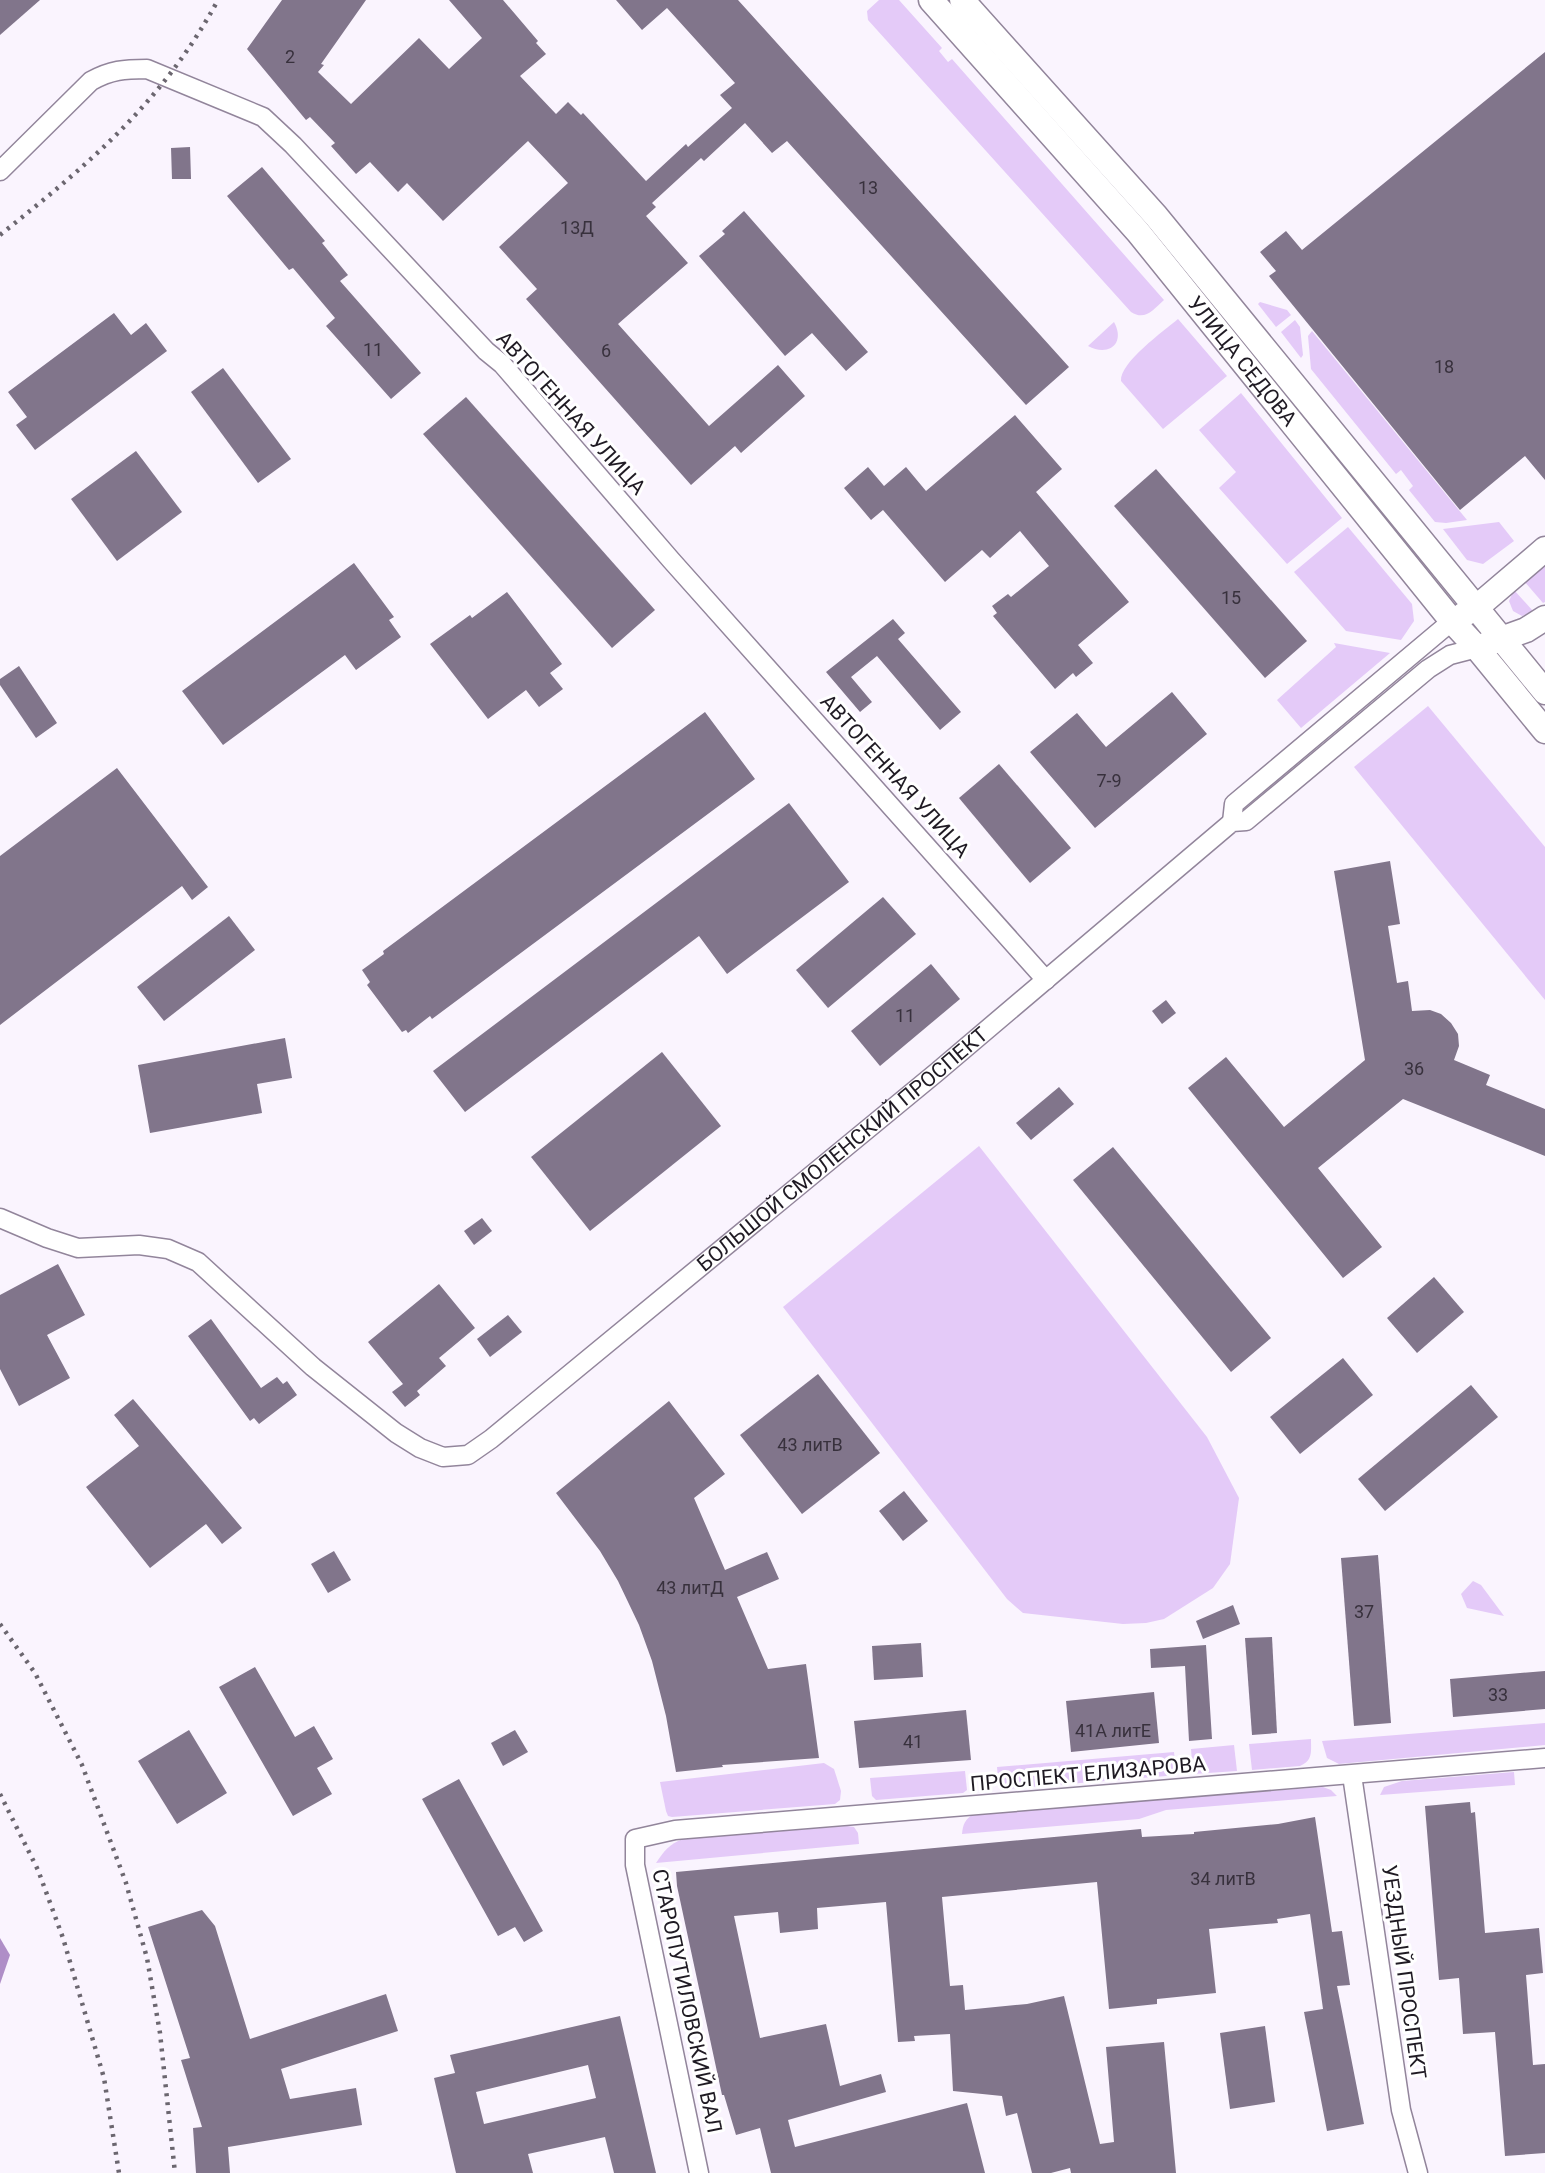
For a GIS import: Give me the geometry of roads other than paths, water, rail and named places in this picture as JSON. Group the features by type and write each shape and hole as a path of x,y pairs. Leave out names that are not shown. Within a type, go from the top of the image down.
{"main road":[{"name":"УЛИЦА СЕДОВА","path":"931,0 1138,232 1452,621 1545,731"},
{"name":"УЛИЦА СЕДОВА","path":"962,0 1156,216 1545,692"},
{"name":"БОЛЬШОЙ СМОЛЕНСКИЙ ПРОСПЕКТ","path":"1452,621 1477,606 1545,549"},
{"name":"БОЛЬШОЙ СМОЛЕНСКИЙ ПРОСПЕКТ","path":"1477,648 1526,630 1545,618"}],"street":[{"name":"АВТОГЕННАЯ УЛИЦА","path":"0,171 90,81 107,72 147,69 263,117 293,145 486,351 502,364 671,561 1046,980"},
{"name":"БОЛЬШОЙ СМОЛЕНСКИЙ ПРОСПЕКТ","path":"1232,822 1234,804 1452,621"},
{"name":"БОЛЬШОЙ СМОЛЕНСКИЙ ПРОСПЕКТ","path":"0,1218 46,1238 78,1248 139,1245 168,1249 198,1262 313,1367 396,1433 420,1448 443,1458 468,1455 491,1439 1046,980 1232,822 1246,821 1428,669 1450,655 1477,648"},
{"name":"ПРОСПЕКТ ЕЛИЗАРОВА","path":"635,1839 675,1830 1545,1758"},
{"name":"УЕЗДНЫЙ ПРОСПЕКТ","path":"1352,1775 1401,2110 1418,2173"},
{"name":"СТАРОПУТИЛОВСКИЙ ВАЛ","path":"635,1839 635,1865 699,2173"}],"railway":[{"path":"0,235 94,156 148,101 196,37 218,0"},
{"path":"0,1624 35,1673 82,1765 126,1883 147,1958 160,2033 175,2173"},
{"path":"0,1794 38,1870 63,1938 104,2078 119,2173"}]}
